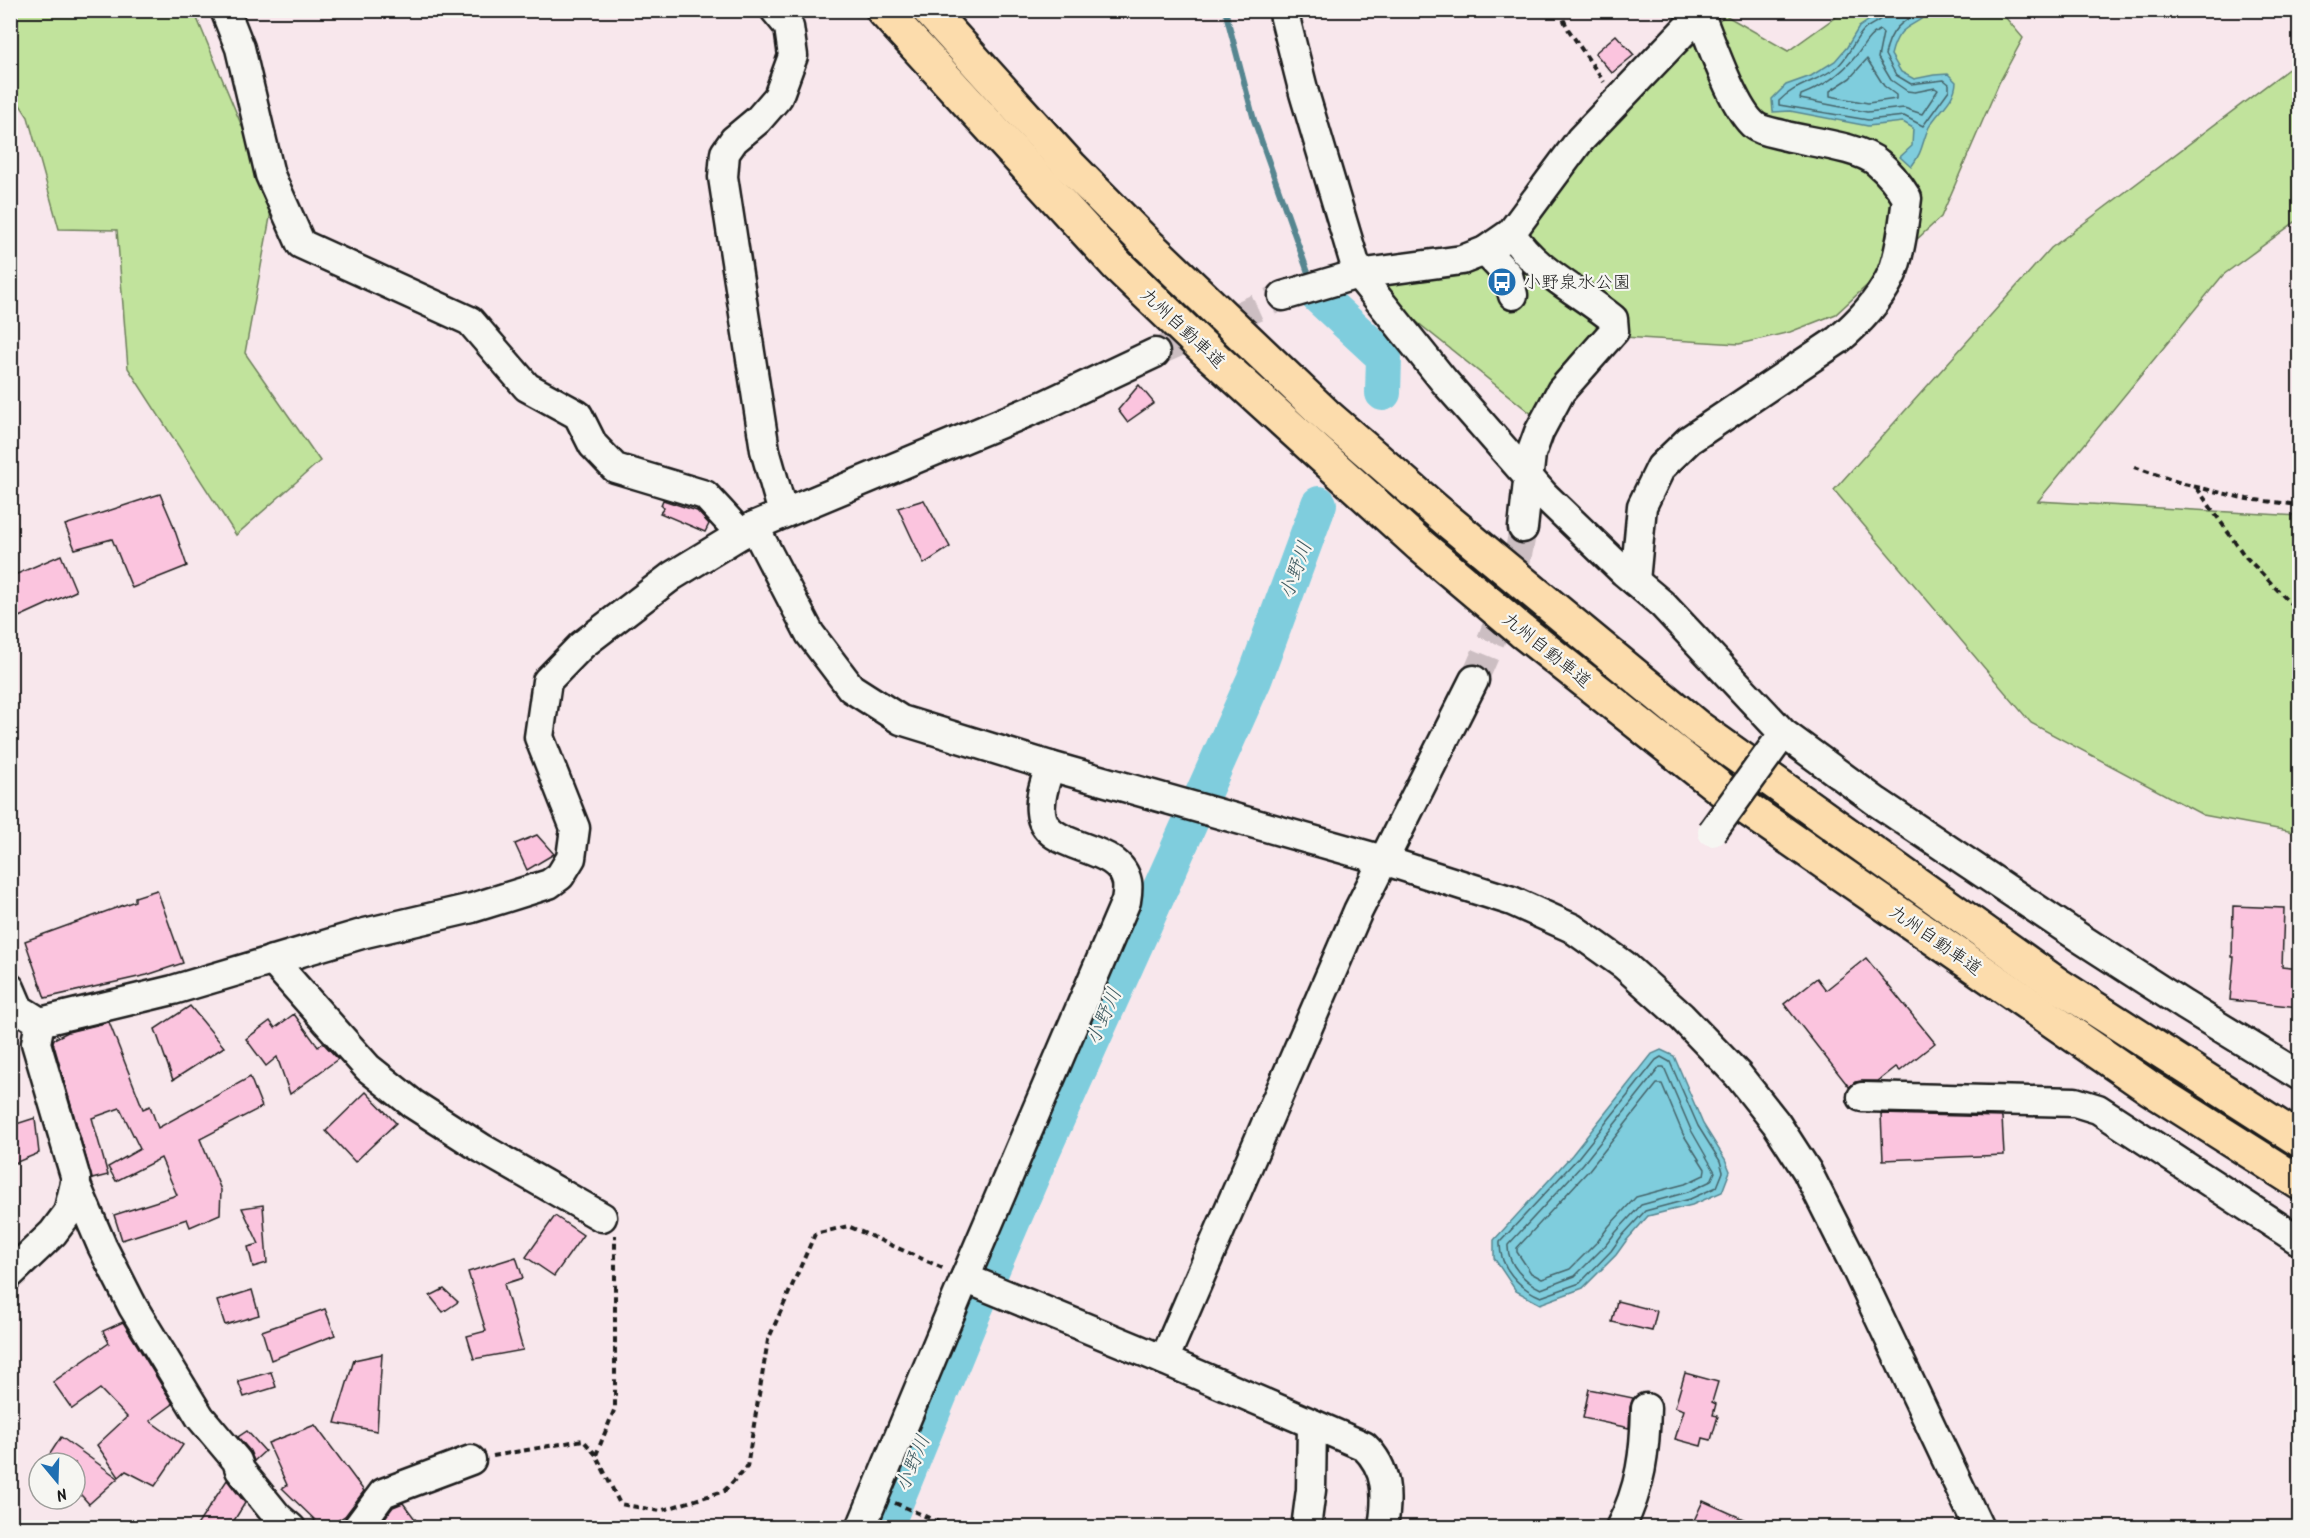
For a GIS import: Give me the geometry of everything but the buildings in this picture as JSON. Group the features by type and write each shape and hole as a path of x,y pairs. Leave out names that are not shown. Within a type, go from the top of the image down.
{"highway":[{"name":"九州自動車道","path":"882,10 1119,266 1211,355 1420,545 1513,624 1739,802 2150,1088 2300,1183"},
{"name":"九州自動車道","path":"929,10 1070,166 1147,244 1326,415 1446,520 1697,727 2058,985 2300,1140"}],"street":[{"path":"225,10 240,48 270,175 301,244 470,321 527,387 578,415 593,445 615,468 705,495 747,530 810,634 851,688 901,720 1383,860 1512,901 1572,928 1624,965 1681,1016 1738,1075 1776,1123 1807,1171 1855,1266 1979,1527"},
{"path":"775,10 789,27 793,56 778,97 758,120 734,140 725,153 723,177 765,450 783,513"},
{"path":"1283,10 1348,277 1444,381 1544,495 1701,643 1779,739 2080,938 2300,1076"},
{"path":"1282,296 1348,277 1462,260 1485,251 1511,233 1580,140 1702,13 1736,100 1744,114 1756,127 1795,138 1837,146 1876,161 1894,178 1907,198 1901,237 1890,279 1858,323 1829,347 1689,440 1661,467 1642,506 1635,581"},
{"path":"1511,233 1521,248 1537,264 1613,319 1614,331 1561,391 1531,454 1523,528"},
{"path":"1485,251 1508,275 1513,295"},
{"path":"10,988 19,1009 40,1022 173,990 365,933 472,908 549,884 560,876 572,858 575,828 539,737 547,681 582,645 672,576 747,530 1047,404 1155,353"},
{"path":"1164,1360 1358,911 1474,680"},
{"path":"1712,832 1779,739"},
{"path":"861,1527 970,1280 1126,901 1127,882 1120,867 1111,858 1056,836 1045,825 1040,813 1041,800 1050,765"},
{"path":"272,960 368,1068 413,1104 483,1149 602,1217"},
{"path":"10,1274 53,1233 68,1213 76,1179 36,1043 40,1022"},
{"path":"1862,1097 2076,1102 2098,1109 2300,1241"},
{"path":"75,1183 102,1246 134,1307 200,1417 237,1461 240,1470 278,1517 291,1527"},
{"path":"970,1280 1364,1446 1377,1458 1383,1473 1385,1493 1383,1527"},
{"path":"1620,1527 1636,1490 1645,1452 1646,1408"},
{"path":"1306,1527 1311,1490 1312,1424"},
{"path":"357,1527 383,1493 471,1460"}],"path":[{"path":"1559,10 1568,29 1616,100"},
{"path":"2134,467 2197,487 2247,499 2300,505"},
{"path":"2197,487 2244,555 2300,613"},
{"path":"596,1455 615,1408 616,1236 602,1217"},
{"path":"471,1460 583,1440 596,1455 620,1504 660,1511 724,1491 747,1467 768,1340 815,1234 849,1226 970,1280"},
{"path":"895,1503 952,1527"}],"green space":[{"path":"10,11 194,11 273,201 245,353 320,461 236,535 128,368 117,230 59,229 28,117 11,91"},
{"path":"1844,11 2000,11 2023,38 1999,83 1941,217 1836,314 1790,332 1739,344 1623,337 1543,423 1367,282 1474,267 1567,176 1620,114 1725,15 1788,51"},
{"path":"2299,61 2299,219 2223,275 2038,501 2299,516 2299,833 2203,815 2031,723 1834,490 2051,248"}],"water":[{"path":"1883,11 1931,11 1902,32 1894,44 1891,55 1901,72 1914,79 1948,74 1956,82 1953,95 1929,127 1911,167 1900,157 1912,146 1913,128 1903,122 1868,126 1790,111 1773,112 1772,99 1786,85 1811,76 1835,61 1859,27"},
{"path":"1661,1050 1674,1056 1703,1124 1725,1159 1730,1171 1722,1192 1692,1205 1648,1216 1616,1255 1583,1288 1540,1304 1516,1291 1494,1258 1494,1240 1572,1155 1652,1054"}],"waterway":[{"path":"1225,10 1254,120 1311,281"},
{"name":"小野川","path":"1315,293 1384,357 1383,393"},
{"name":"小野川","path":"885,1528 1043,1150 1254,680 1319,504"}],"tunnel":[{"path":"1155,353 1283,296"},
{"path":"1474,680 1504,606 1523,528"}],"place":[{"name":"小野泉水公園","path":"1502,282"}]}
